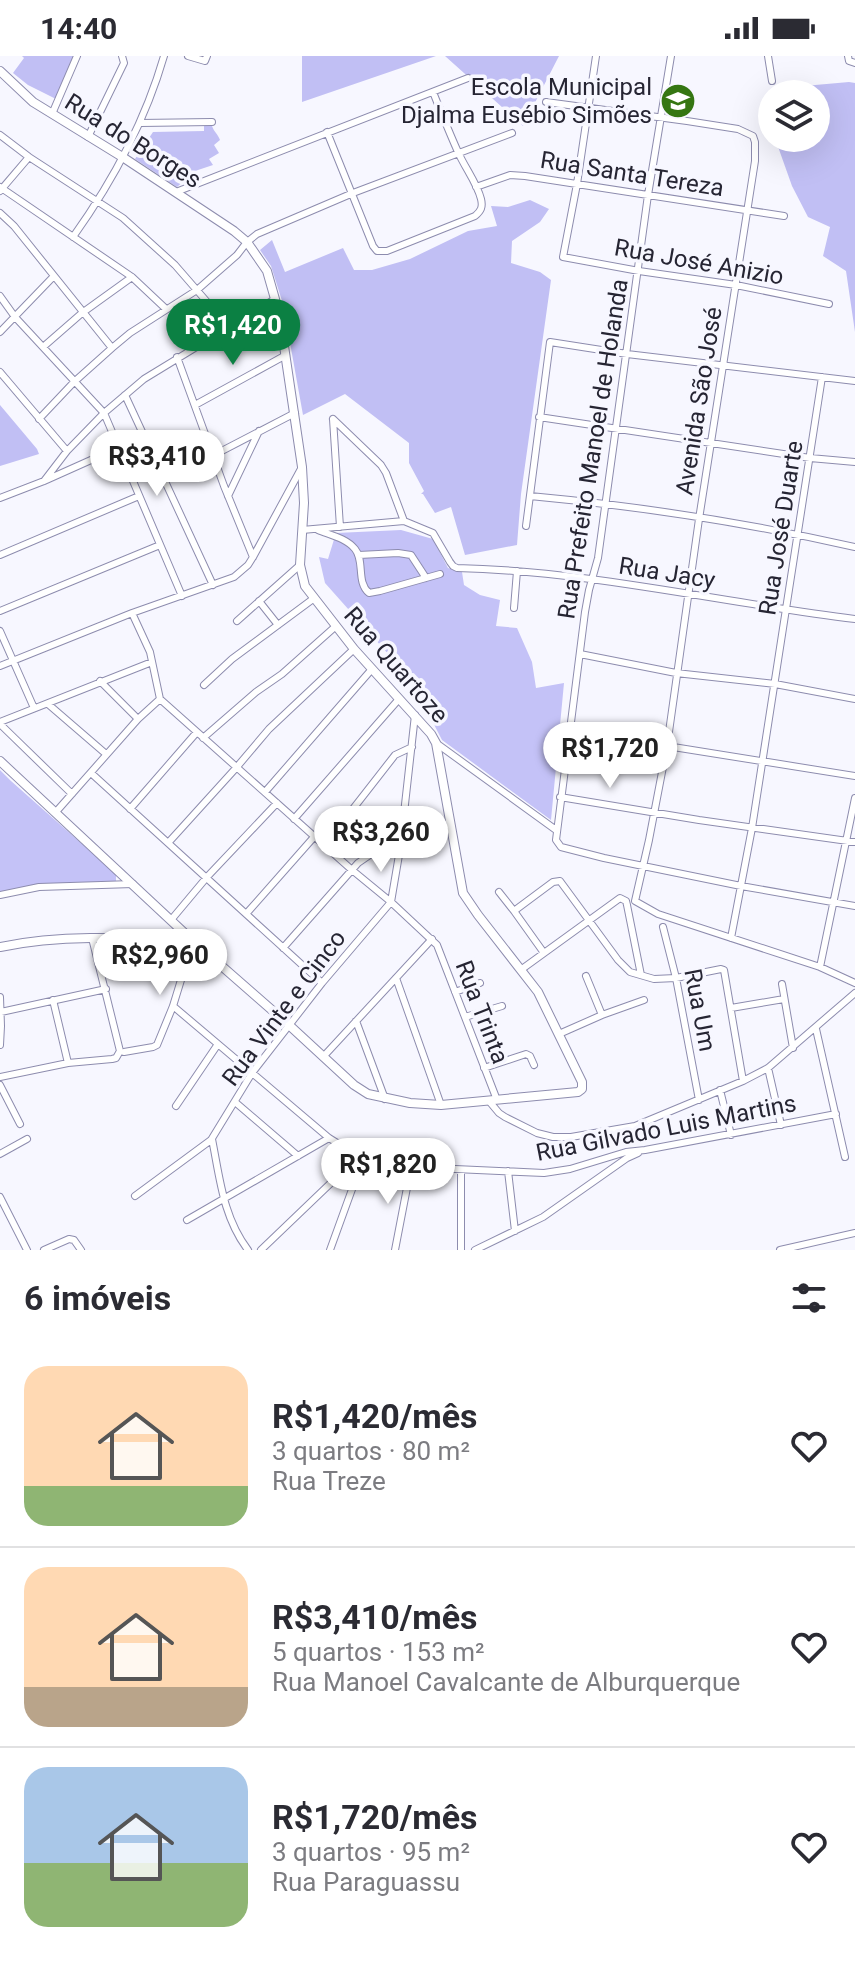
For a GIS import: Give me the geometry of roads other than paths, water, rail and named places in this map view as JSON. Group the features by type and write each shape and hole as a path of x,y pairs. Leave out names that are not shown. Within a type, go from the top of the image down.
{"street":[{"path":"52,114 77,56"},
{"path":"88,137 124,63 122,56"},
{"path":"73,237 124,158 164,56"},
{"path":"188,56 205,61 207,56"},
{"path":"577,184 596,56"},
{"name":"Rua Prefeito Manoel de Holanda","path":"642,866 561,847 556,840 556,830 587,599 598,558 648,195 671,56"},
{"path":"768,56 772,80"},
{"path":"848,56 849,61 855,63"},
{"name":"Rua do Borges","path":"0,71 24,95 176,192 247,242"},
{"path":"176,192 468,78"},
{"path":"327,132 373,246 377,251 387,251 480,212 481,201 476,187 433,92"},
{"path":"546,102 661,117"},
{"name":"Avenida São José","path":"661,117 738,129 753,136 755,161 710,443 667,746 635,901 658,914 731,938"},
{"path":"140,123 212,122"},
{"name":"Rua Santa Tereza","path":"39,419 112,348 197,290 257,234 353,193 512,133"},
{"path":"0,135 123,218 150,241 228,326"},
{"path":"29,157 1,189 132,277 166,309"},
{"name":"Rua Santa Tereza","path":"476,187 510,175 525,176 784,216"},
{"name":"Rua José Anizio","path":"577,184 563,257 736,285 829,304"},
{"path":"0,213 14,226 112,348"},
{"name":"Rua Quartoze","path":"247,242 267,271 286,355 304,486 300,565 305,586 354,649 431,734 436,743 463,893 538,992 582,1082 582,1089 578,1092 493,1100"},
{"path":"0,332 53,277"},
{"path":"43,347 82,313 132,277"},
{"path":"0,296 15,317 104,413 182,596"},
{"path":"44,481 67,451 104,413 153,372 275,299"},
{"path":"526,526 550,342 853,381"},
{"path":"195,405 286,355"},
{"path":"177,357 253,557"},
{"path":"0,372 67,451"},
{"name":"Rua José Duarte","path":"752,828 822,377"},
{"path":"125,395 213,585"},
{"path":"214,455 295,413"},
{"path":"539,417 855,462"},
{"path":"302,530 340,527 404,521 381,465 333,419 340,527"},
{"path":"228,496 260,431"},
{"path":"0,498 120,447"},
{"path":"0,666 132,613 234,577 253,557 302,467"},
{"path":"0,555 139,496"},
{"path":"530,496 605,503 797,534 855,547"},
{"name":"Rua Jacy","path":"404,521 429,530 436,536 453,566 593,580 855,619"},
{"path":"315,529 354,548 359,555 363,585 369,593 440,574"},
{"path":"0,611 160,545"},
{"path":"359,555 411,555 426,578"},
{"path":"237,621 300,565"},
{"path":"514,608 517,571"},
{"path":"204,685 232,659 313,599"},
{"path":"259,601 278,625"},
{"path":"132,613 150,652 160,699 432,939 323,1057"},
{"path":"203,738 336,626"},
{"path":"0,631 34,708"},
{"path":"168,843 269,729 354,649"},
{"path":"580,654 676,673 775,684 855,699"},
{"path":"72,794 0,723 152,662"},
{"path":"265,792 372,669"},
{"path":"100,681 138,719"},
{"path":"55,813 138,719 160,699"},
{"path":"294,819 399,699"},
{"path":"48,704 106,754"},
{"path":"391,902 415,715"},
{"path":"570,728 855,776"},
{"path":"130,809 197,732"},
{"path":"436,743 556,830"},
{"path":"324,846 395,755 412,747"},
{"path":"0,761 193,941 354,1085 368,1094 385,1099 441,1105 493,1100 499,1113 516,1123 545,1136 563,1138 635,1126 768,1068 855,993"},
{"path":"91,773 322,983"},
{"path":"560,797 855,842"},
{"path":"820,967 855,798"},
{"path":"171,920 277,803"},
{"path":"343,823 404,814"},
{"path":"752,828 731,938 820,967 855,983"},
{"path":"246,914 314,837"},
{"path":"283,948 361,861 374,852 400,849"},
{"path":"642,866 855,906"},
{"path":"514,911 553,882 560,881 624,968 654,979 724,970 743,1081"},
{"path":"0,895 39,887 133,884"},
{"path":"499,892 544,953"},
{"path":"522,969 620,898 626,901 641,975"},
{"name":"Rua Vinte e Cinco","path":"212,1140 252,1073 322,983 391,902"},
{"name":"Rua Um","path":"663,927 699,1100"},
{"path":"0,947 31,940 92,938 193,941"},
{"path":"0,1077 68,1063 112,1059 119,1055 92,938"},
{"name":"Rua Trinta","path":"432,939 465,1017 493,1100"},
{"path":"124,1052 157,1045 193,941"},
{"path":"586,976 602,1015"},
{"path":"396,978 441,1105"},
{"path":"455,992 480,983"},
{"path":"782,984 793,1048"},
{"path":"1,1012 106,989"},
{"path":"0,997 0,1045"},
{"path":"731,1008 784,999"},
{"path":"53,1000 68,1063"},
{"path":"559,1034 644,1000"},
{"name":"Rua Gilvado Luis Martins","path":"173,1006 329,1138 360,1158 387,1164 544,1173 570,1169 621,1153 836,1114"},
{"path":"465,1017 502,1006"},
{"path":"356,1021 385,1099"},
{"path":"816,1029 845,1157"},
{"path":"176,1106 218,1044"},
{"path":"484,1068 526,1054 534,1065"},
{"path":"768,1068 781,1125"},
{"path":"0,1085 20,1124"},
{"path":"720,1090 731,1135"},
{"path":"235,1102 298,1156"},
{"path":"187,1220 329,1138"},
{"path":"0,1154 27,1139"},
{"path":"135,1196 212,1140 229,1218 248,1250"},
{"path":"475,1250 543,1217 627,1158 645,1150"},
{"path":"261,1250 360,1158"},
{"path":"330,1250 360,1158"},
{"path":"395,1250 411,1167"},
{"path":"461,1170 461,1250"},
{"path":"508,1171 515,1231"},
{"path":"0,1197 3,1210 27,1250"},
{"path":"780,1250 816,1247 855,1233"},
{"path":"44,1250 69,1239 74,1240 81,1250"}],"place":[{"name":"Escola Municipal Djalma Eusébio Simões","path":"678,101"}]}
